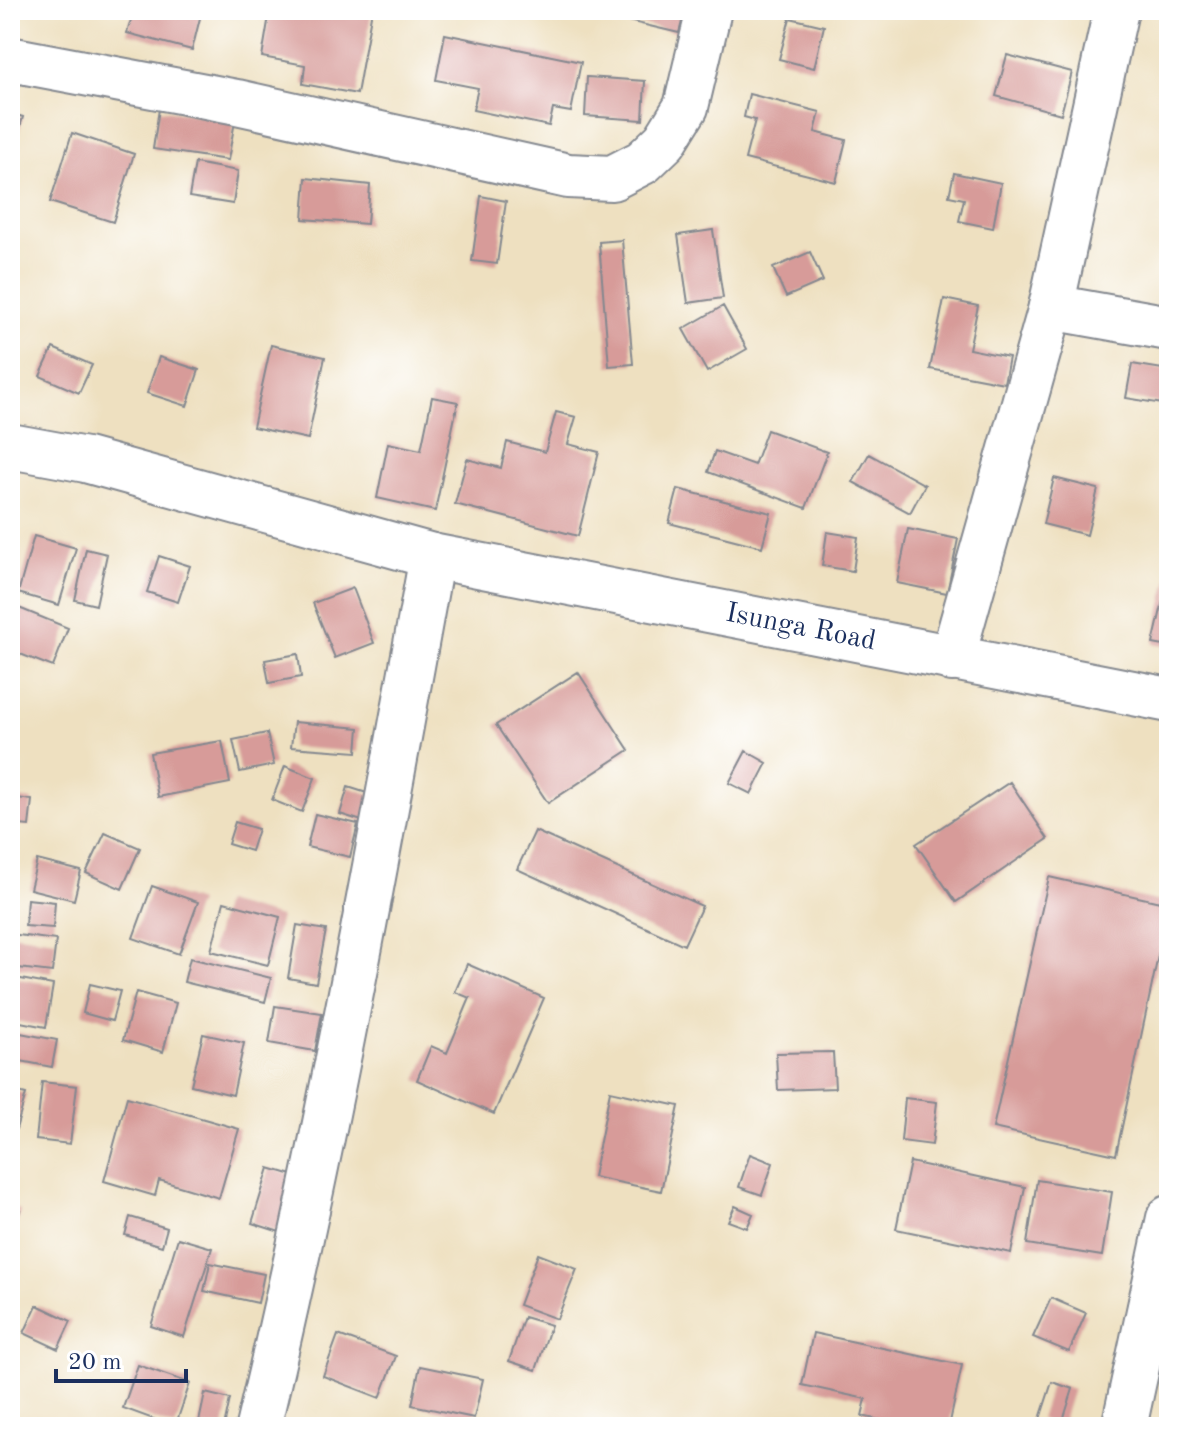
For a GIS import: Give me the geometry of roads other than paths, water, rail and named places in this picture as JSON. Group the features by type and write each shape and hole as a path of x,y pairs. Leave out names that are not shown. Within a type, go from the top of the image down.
{"street":[{"path":"10,59 237,102 568,176 612,178 643,162 665,141 686,107 709,10"},
{"path":"952,659 1051,307 1116,10"},
{"path":"1051,307 1169,328"},
{"name":"Isunga Road","path":"10,446 86,460 432,556 1169,700"},
{"path":"258,1427 303,1239 432,556"},
{"path":"1124,1427 1169,1218"}]}
